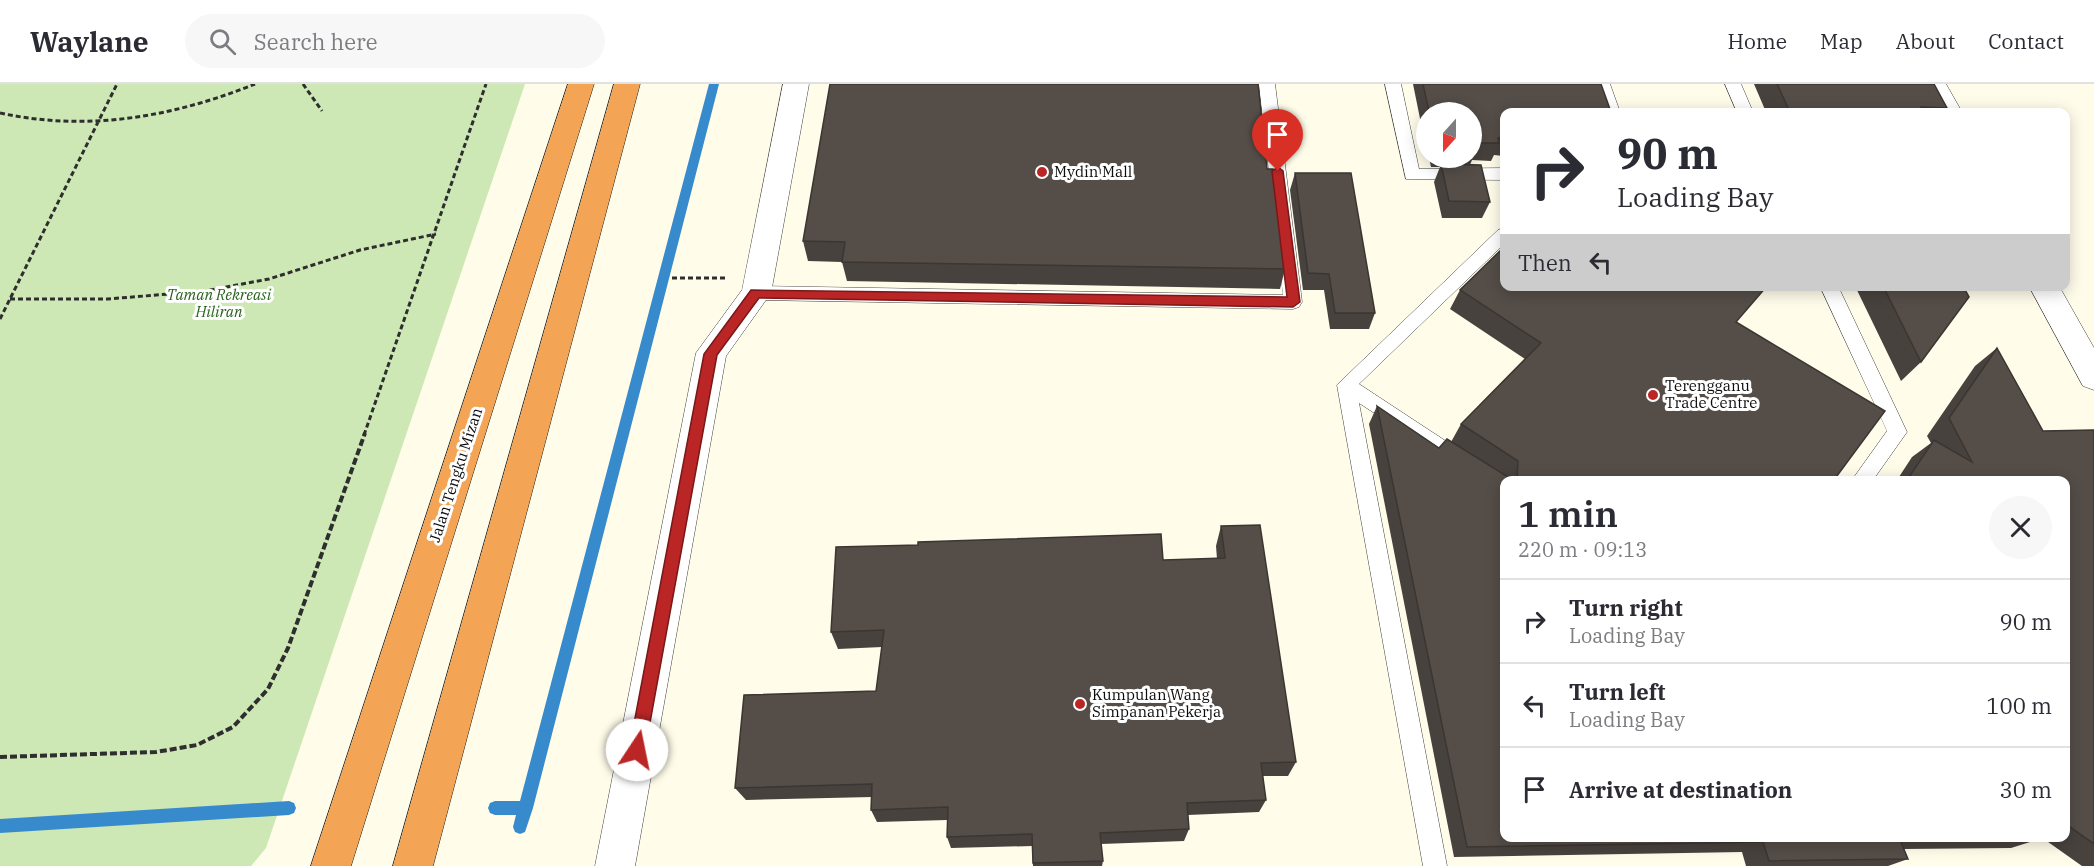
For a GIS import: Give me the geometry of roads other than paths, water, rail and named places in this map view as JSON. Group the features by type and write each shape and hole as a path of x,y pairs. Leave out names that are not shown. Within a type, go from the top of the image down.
{"highway":[{"name":"Jalan Tengku Mizan","path":"331,866 581,84"},
{"path":"412,866 627,84"},
{"path":"323,866 344,828"}],"street":[{"path":"615,866 711,354 757,286 796,84"},
{"path":"1933,84 1946,108"},
{"path":"2047,291 2094,377"}],"lane":[{"path":"757,286 1293,302 1267,84"},
{"path":"1393,84 1412,175 1500,174"},
{"path":"1602,84 1611,108"},
{"path":"1733,84 1743,108"},
{"path":"1346,386 1500,238"},
{"path":"1831,291 1897,432 1865,476"},
{"path":"1346,386 1500,487"},
{"path":"1346,386 1435,866"}],"waterway":[{"path":"525,808 714,84"},
{"path":"0,826 289,808"},
{"path":"495,808 525,808"},
{"path":"520,827 525,808"}],"place":[{"name":"Mydin Mall","path":"1042,172"},
{"name":"Terengganu Trade Centre","path":"1653,395"},
{"name":"Kumpulan Wang Simpanan Pekerja","path":"1080,704"}],"park label":[{"name":"Taman Rekreasi Hiliran","path":"219,304"}]}
